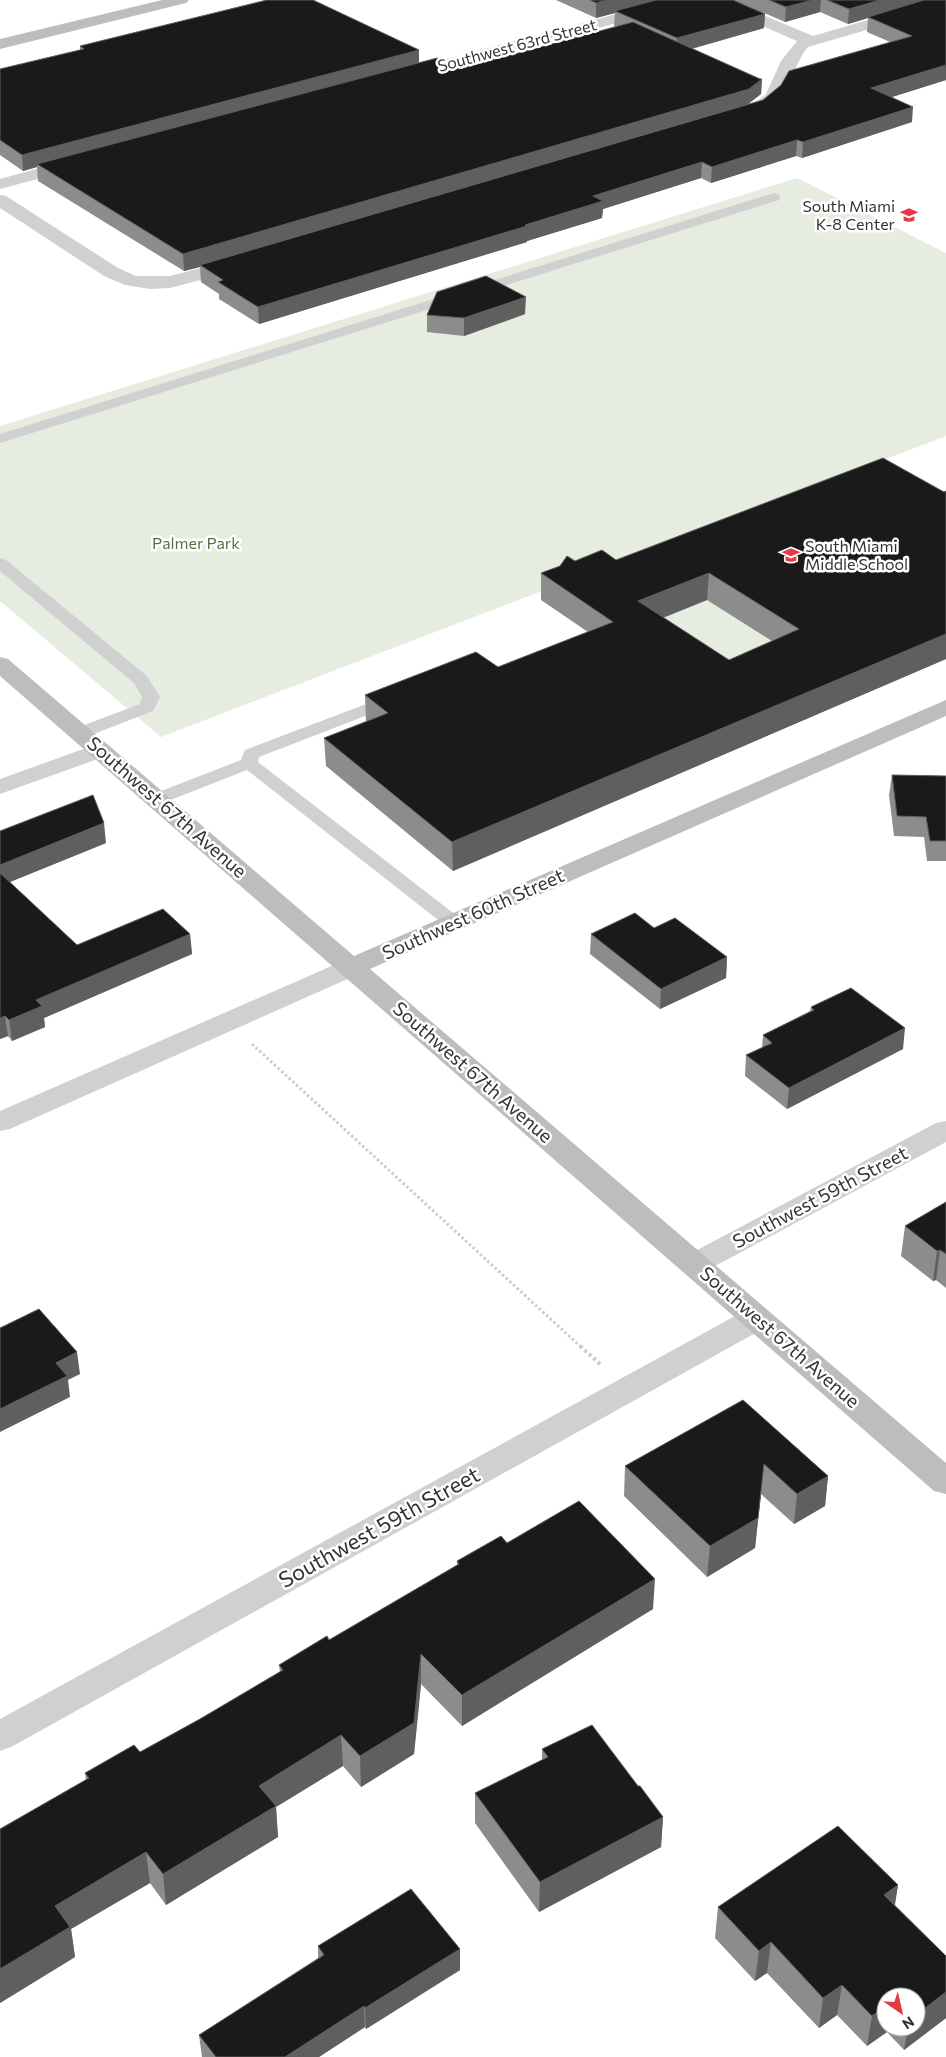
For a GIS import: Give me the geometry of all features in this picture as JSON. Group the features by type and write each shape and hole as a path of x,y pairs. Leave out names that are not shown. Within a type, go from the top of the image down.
{"main road":[{"path":"0,44 181,0"},
{"name":"Southwest 67th Avenue","path":"0,664 946,1482"},
{"name":"Southwest 60th Street","path":"352,967 946,707"}],"street":[{"name":"Southwest 63rd Street","path":"399,77 687,0"},
{"path":"715,0 811,41"},
{"path":"735,117 769,103 776,95 793,53 802,44 946,2"},
{"path":"0,184 90,160"},
{"path":"0,200 124,279 141,283 170,282 252,260"},
{"path":"0,788 100,750"},
{"name":"Southwest 60th Street","path":"0,1122 352,967"},
{"name":"Southwest 59th Street","path":"695,1264 946,1130"},
{"name":"Southwest 59th Street","path":"0,1736 757,1318"}],"lane":[{"path":"0,439 774,197"},
{"path":"0,563 141,680 151,697 147,707 136,713 80,733"},
{"path":"249,763 251,754 409,692"},
{"path":"157,799 249,763"},
{"path":"249,763 393,878 454,923"}],"path":[{"path":"228,1022 627,1390"}],"green space":[{"name":"Palmer Park","path":"797,178 946,253 946,436 161,737 0,601 0,426"},
{"path":"789,567 793,654 776,683 625,633"}],"building":[{"path":"267,0 313,0 419,50 22,155 0,140 0,69 84,49 80,46"},
{"path":"590,0 607,0 596,3"},
{"path":"656,0 733,0 765,14 677,38 615,11"},
{"path":"769,0 813,0 786,7"},
{"path":"827,0 880,0 849,9"},
{"path":"924,0 946,0 946,65 871,88 913,107 803,142 797,140 712,167 702,162 593,196 603,201 525,225 527,226 258,307 218,282 223,280 200,265 763,100 781,85 789,71 912,36 868,17"},
{"path":"633,22 762,79 749,89 183,254 37,164 437,58 459,69"},
{"path":"486,276 526,297 464,318 427,315 437,292"},
{"path":"883,458 944,492 946,491 946,634 452,842 324,738 388,713 365,695 476,652 498,667 613,622 541,573 560,566 567,556 575,561 602,550 616,560","holes":["709,573 799,629 729,660 638,601"]},
{"path":"892,775 946,776 946,841 930,841 926,817 897,816"},
{"path":"93,795 104,823 0,865 0,831"},
{"path":"0,873 77,945 163,909 190,934 36,1000 42,1006 9,1020 5,1016 0,1018"},
{"path":"635,913 654,928 675,918 727,957 661,989 591,934"},
{"path":"851,988 905,1028 789,1088 746,1055 772,1043 763,1035 814,1010 811,1007"},
{"path":"946,1202 946,1254 940,1250 937,1251 905,1226"},
{"path":"39,1309 77,1352 56,1363 67,1376 0,1409 0,1328"},
{"path":"743,1400 828,1476 797,1494 764,1464 758,1518 710,1546 625,1466"},
{"path":"579,1501 655,1579 462,1695 421,1654 414,1723 360,1756 341,1735 259,1786 276,1806 163,1874 146,1852 55,1906 70,1927 0,1969 0,1829 89,1778 85,1773 134,1745 140,1752 200,1719 283,1670 279,1665 327,1636 329,1640 459,1564 457,1561 501,1536 507,1543"},
{"path":"592,1725 663,1817 540,1882 475,1793 548,1757 542,1749"},
{"path":"838,1826 898,1885 884,1895 946,1956 946,1992 926,2007 926,1987 876,1987 876,2013 872,2016 842,1985 823,1998 771,1942 759,1951 718,1907"},
{"path":"411,1889 460,1949 365,2008 364,2006 285,2057 216,2057 199,2035 324,1955 318,1946"}],"place":[{"name":"South Miami K-8 Center","path":"909,215"},
{"name":"South Miami Middle School","path":"791,555"}]}
